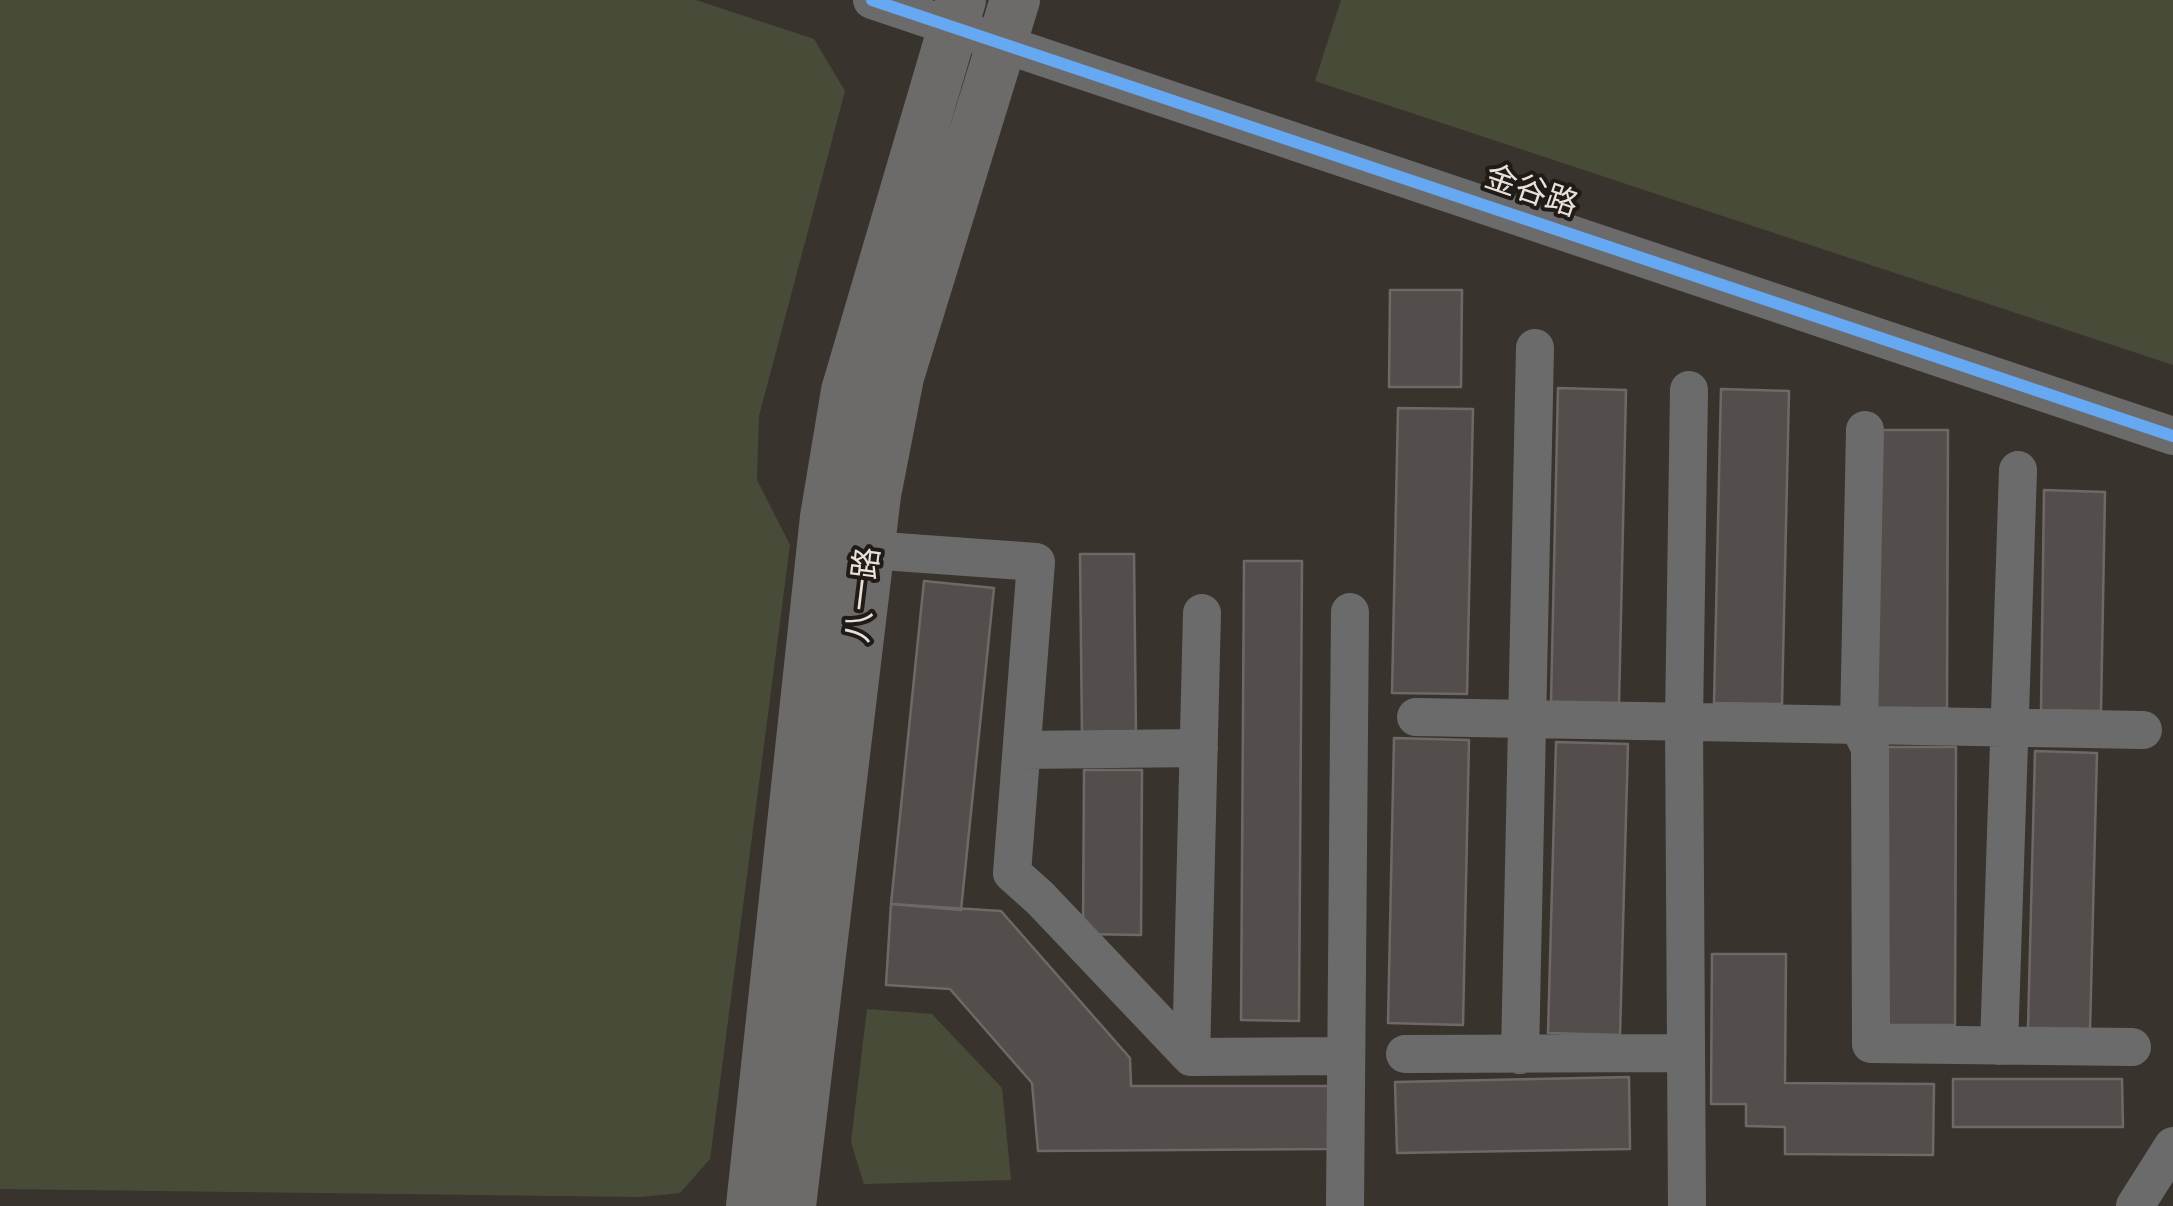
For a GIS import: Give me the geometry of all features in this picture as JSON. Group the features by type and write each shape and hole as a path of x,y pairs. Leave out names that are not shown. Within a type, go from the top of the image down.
{"main road":[{"name":"八一路","path":"751,1206 825,517 846,391 957,13"},
{"name":"八一路","path":"791,1206 876,496 898,377 1009,21"}],"street":[{"name":"金谷路","path":"872,0 1009,21 2173,436"},
{"path":"1520,1054 1535,348"},
{"path":"1687,1206 1684,721 1689,390"},
{"path":"1865,430 1859,726 1870,748 1871,1044 2132,1048"},
{"path":"1999,1046 2018,470"},
{"path":"870,550 1036,562 1012,873 1192,1057 1345,1056"},
{"path":"1344,1206 1350,612"},
{"path":"1192,1057 1202,613"},
{"path":"1416,717 2143,730"},
{"path":"1022,750 1199,748"},
{"path":"1405,1054 1686,1053"},
{"path":"2135,1206 2173,1146"}],"green space":[{"path":"0,0 696,0 814,39 845,91 759,416 757,480 790,545 710,1159 680,1193 640,1197 0,1189"},
{"path":"1341,0 2173,0 2173,365 1315,81"},
{"path":"867,1009 932,1014 1002,1088 1011,1180 864,1184 851,1142"}],"building":[{"path":"1390,290 1462,290 1461,387 1389,387"},
{"path":"1558,388 1626,390 1619,704 1551,702"},
{"path":"1721,389 1789,391 1782,704 1714,703"},
{"path":"1398,408 1473,409 1467,694 1392,693"},
{"path":"1877,430 1948,430 1947,708 1876,708"},
{"path":"2044,490 2105,492 2101,711 2041,710"},
{"path":"1080,554 1134,554 1136,737 1082,738"},
{"path":"1244,561 1302,561 1299,1021 1241,1020"},
{"path":"924,581 994,588 961,910 891,904"},
{"path":"1394,738 1469,740 1463,1025 1388,1023"},
{"path":"1556,742 1628,744 1620,1035 1548,1033"},
{"path":"1884,747 1956,747 1955,1025 1884,1025"},
{"path":"2035,751 2097,753 2090,1030 2028,1028"},
{"path":"1084,770 1142,770 1141,935 1083,934"},
{"path":"891,904 1001,911 1130,1058 1131,1086 1329,1086 1330,1149 1038,1151 1032,1083 950,989 886,985"},
{"path":"1712,954 1786,954 1785,1083 1934,1084 1933,1155 1785,1154 1785,1127 1746,1126 1746,1104 1711,1104"},
{"path":"1629,1077 1630,1149 1397,1153 1395,1082"},
{"path":"1953,1079 2122,1079 2123,1127 1953,1127"}],"cycle path":[{"path":"872,0 2173,436"}]}
